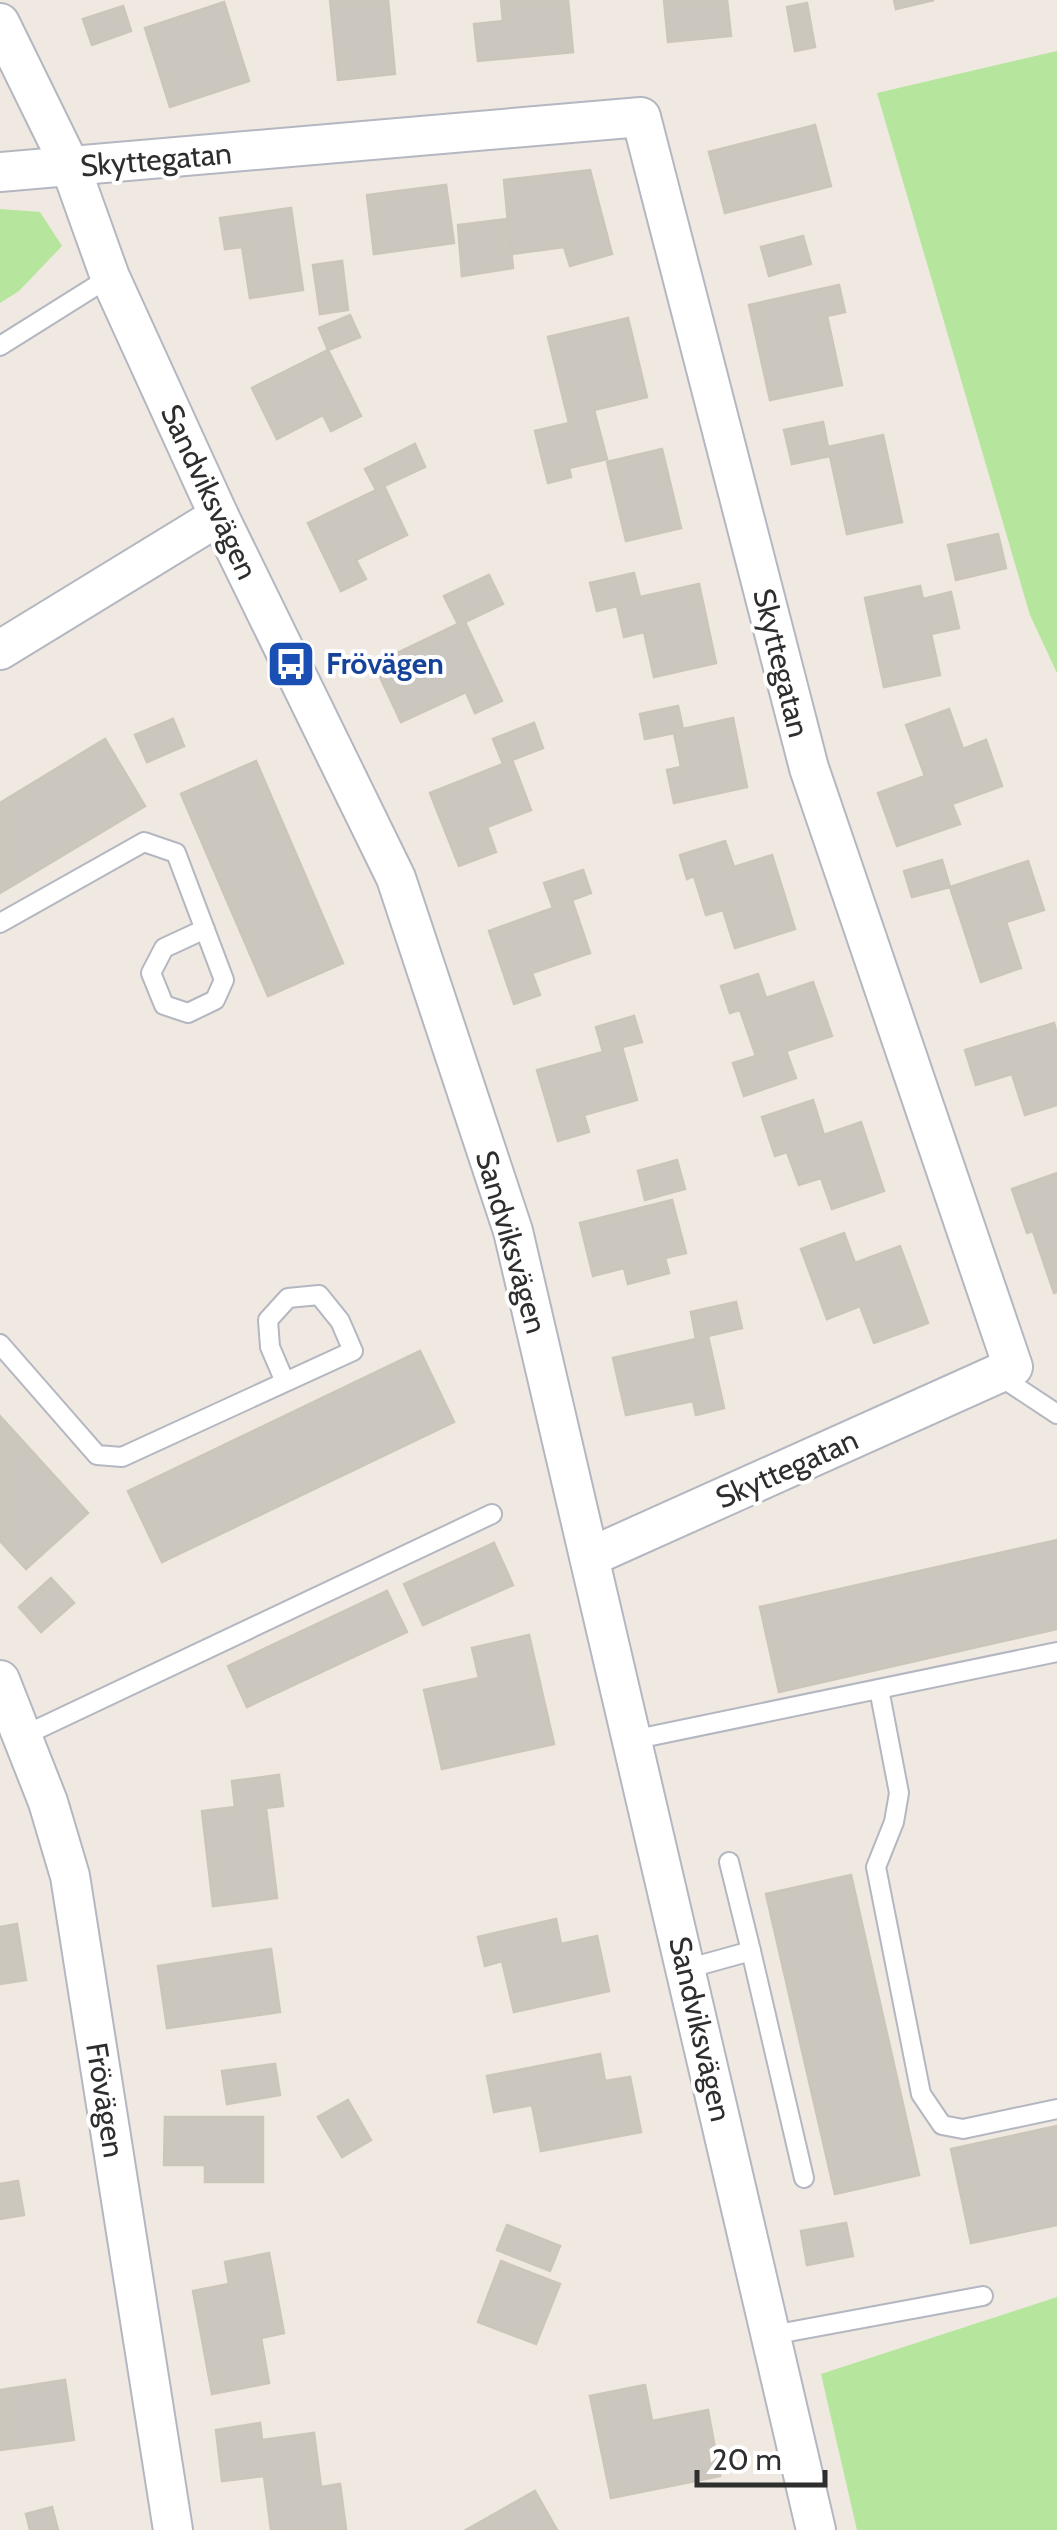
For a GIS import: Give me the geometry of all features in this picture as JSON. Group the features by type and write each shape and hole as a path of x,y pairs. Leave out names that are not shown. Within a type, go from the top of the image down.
{"street":[{"name":"Sandviksvägen","path":"0,23 72,168 110,277 219,516 396,878 513,1232 815,2530"},
{"name":"Skyttegatan","path":"0,172 640,117 809,768 1013,1368 590,1557"},
{"path":"0,650 219,516"},
{"name":"Frövägen","path":"0,1680 24,1736 70,1876 173,2530"}],"lane":[{"path":"0,346 110,277"},
{"path":"0,923 144,842 176,854 205,929 224,980 216,1000 188,1013 164,1004 151,973 164,948 205,929"},
{"path":"0,1344 97,1455 122,1457 353,1351 340,1320 319,1295 288,1298 268,1320 270,1347 285,1382"},
{"path":"998,1374 1057,1414"},
{"path":"24,1736 492,1514"},
{"path":"632,1740 1057,1652"},
{"path":"878,1689 899,1793 894,1822 876,1867 921,2094 942,2125 963,2129 1057,2109"},
{"path":"728,1862 804,2178"},
{"path":"686,1969 752,1952"},
{"path":"772,2335 983,2296"}],"green space":[{"path":"1057,51 1057,673 1030,615 877,93"},
{"path":"0,209 40,212 62,246 19,291 0,303"},
{"path":"1057,2297 1057,2530 857,2530 821,2374"}],"building":[{"path":"330,0 388,0 395,74 338,80"},
{"path":"501,0 568,0 573,52 478,61 474,24 503,21"},
{"path":"664,0 727,0 731,36 668,42"},
{"path":"894,0 934,0 896,9"},
{"path":"224,2 249,81 170,107 145,28"},
{"path":"807,3 815,47 795,51 787,7"},
{"path":"123,6 131,31 92,45 83,19"},
{"path":"815,125 831,186 725,213 709,152"},
{"path":"590,170 612,254 570,266 564,247 511,254 504,180"},
{"path":"446,185 454,243 374,254 367,195"},
{"path":"291,208 303,290 250,298 242,247 225,249 220,218"},
{"path":"508,219 513,268 462,276 458,225"},
{"path":"803,236 811,264 769,276 761,247"},
{"path":"342,261 348,310 320,314 313,265"},
{"path":"839,285 845,312 827,316 842,385 770,400 749,305"},
{"path":"350,315 360,337 328,350 319,328"},
{"path":"628,318 647,397 594,410 607,459 569,468 571,477 548,483 535,431 569,423 548,337"},
{"path":"328,350 361,416 331,431 323,415 277,439 252,388"},
{"path":"823,422 828,447 883,435 902,522 847,534 830,456 792,464 784,430"},
{"path":"415,444 425,467 384,486 407,535 356,560 366,579 341,591 308,523 376,490 365,469"},
{"path":"662,449 681,528 626,541 607,462"},
{"path":"998,534 1006,568 956,580 948,545"},
{"path":"634,573 640,597 699,584 716,663 654,677 644,632 624,637 617,606 597,611 590,583"},
{"path":"489,575 503,604 465,622 502,701 475,713 466,692 401,722 374,664 458,624 444,596"},
{"path":"920,586 923,599 951,592 959,628 931,634 940,675 884,687 865,598"},
{"path":"678,706 683,729 733,718 747,787 674,803 667,770 681,767 674,733 645,739 640,714"},
{"path":"949,709 963,749 986,740 1002,786 952,804 960,824 897,846 878,793 925,776 906,725"},
{"path":"173,719 184,746 147,762 135,735"},
{"path":"534,723 543,748 512,760 531,810 487,827 496,852 459,866 430,793 503,764 493,739"},
{"path":"105,739 145,806 0,893 0,803"},
{"path":"256,761 343,963 268,996 181,794"},
{"path":"725,841 734,867 772,855 795,929 735,948 723,910 706,915 694,876 687,879 680,855"},
{"path":"942,860 950,887 912,897 904,871"},
{"path":"1028,861 1044,910 1006,922 1021,968 981,982 950,887"},
{"path":"583,870 591,893 572,900 590,953 532,973 540,995 514,1004 489,931 553,908 544,883"},
{"path":"758,974 766,998 813,982 832,1036 786,1051 796,1078 744,1096 733,1063 756,1056 740,1010 730,1013 721,986"},
{"path":"634,1016 642,1042 622,1047 637,1100 584,1115 589,1132 558,1141 537,1070 603,1052 596,1027"},
{"path":"1054,1023 1057,1105 1025,1115 1012,1074 976,1085 965,1050"},
{"path":"813,1100 824,1135 861,1122 884,1191 832,1209 821,1178 799,1185 787,1152 775,1156 762,1117"},
{"path":"677,1160 685,1189 645,1200 638,1171"},
{"path":"1057,1173 1054,1293 1033,1231 1027,1233 1012,1189"},
{"path":"672,1200 686,1253 665,1258 669,1273 628,1284 624,1268 593,1276 580,1223"},
{"path":"844,1233 855,1263 900,1246 928,1323 874,1343 860,1306 827,1319 801,1249"},
{"path":"736,1302 742,1328 708,1336 724,1408 696,1415 693,1401 626,1415 613,1358 696,1339 691,1312"},
{"path":"420,1351 454,1422 162,1562 128,1491"},
{"path":"0,1416 88,1513 26,1569 0,1541"},
{"path":"1057,1540 1057,1629 779,1692 760,1607"},
{"path":"494,1543 513,1585 423,1625 404,1584"},
{"path":"51,1578 74,1603 41,1632 19,1607"},
{"path":"387,1591 407,1632 247,1707 228,1666"},
{"path":"529,1635 554,1744 442,1769 424,1690 479,1678 472,1648"},
{"path":"279,1775 283,1806 266,1808 277,1898 213,1906 202,1811 235,1807 232,1781"},
{"path":"851,1875 919,2175 835,2194 766,1894"},
{"path":"556,1919 561,1944 597,1936 609,1991 514,2012 502,1961 485,1966 478,1937"},
{"path":"17,1924 26,1980 0,1984 0,1927"},
{"path":"271,1949 280,2012 167,2028 158,1966"},
{"path":"600,2054 605,2081 630,2077 641,2132 541,2151 532,2105 494,2112 487,2076"},
{"path":"275,2064 280,2095 227,2104 222,2071"},
{"path":"348,2100 371,2140 342,2157 318,2117"},
{"path":"165,2117 263,2117 263,2182 205,2182 205,2165 164,2165"},
{"path":"1057,2126 1057,2225 971,2243 951,2149"},
{"path":"18,2181 24,2215 0,2219 0,2184"},
{"path":"846,2223 853,2256 807,2265 801,2231"},
{"path":"507,2225 560,2246 550,2271 497,2250"},
{"path":"269,2253 284,2333 261,2338 269,2383 212,2394 193,2291 229,2284 225,2262"},
{"path":"501,2261 560,2284 536,2344 478,2322"},
{"path":"65,2380 74,2440 0,2450 0,2390"},
{"path":"645,2385 652,2421 708,2410 720,2476 611,2498 590,2396"},
{"path":"260,2423 262,2440 314,2433 321,2487 340,2484 346,2529 271,2530 264,2476 222,2481 216,2430"},
{"path":"535,2491 557,2530 466,2530"},
{"path":"52,2507 58,2530 30,2530 26,2514"}],"place":[{"name":"Frövägen","path":"291,664"}]}
